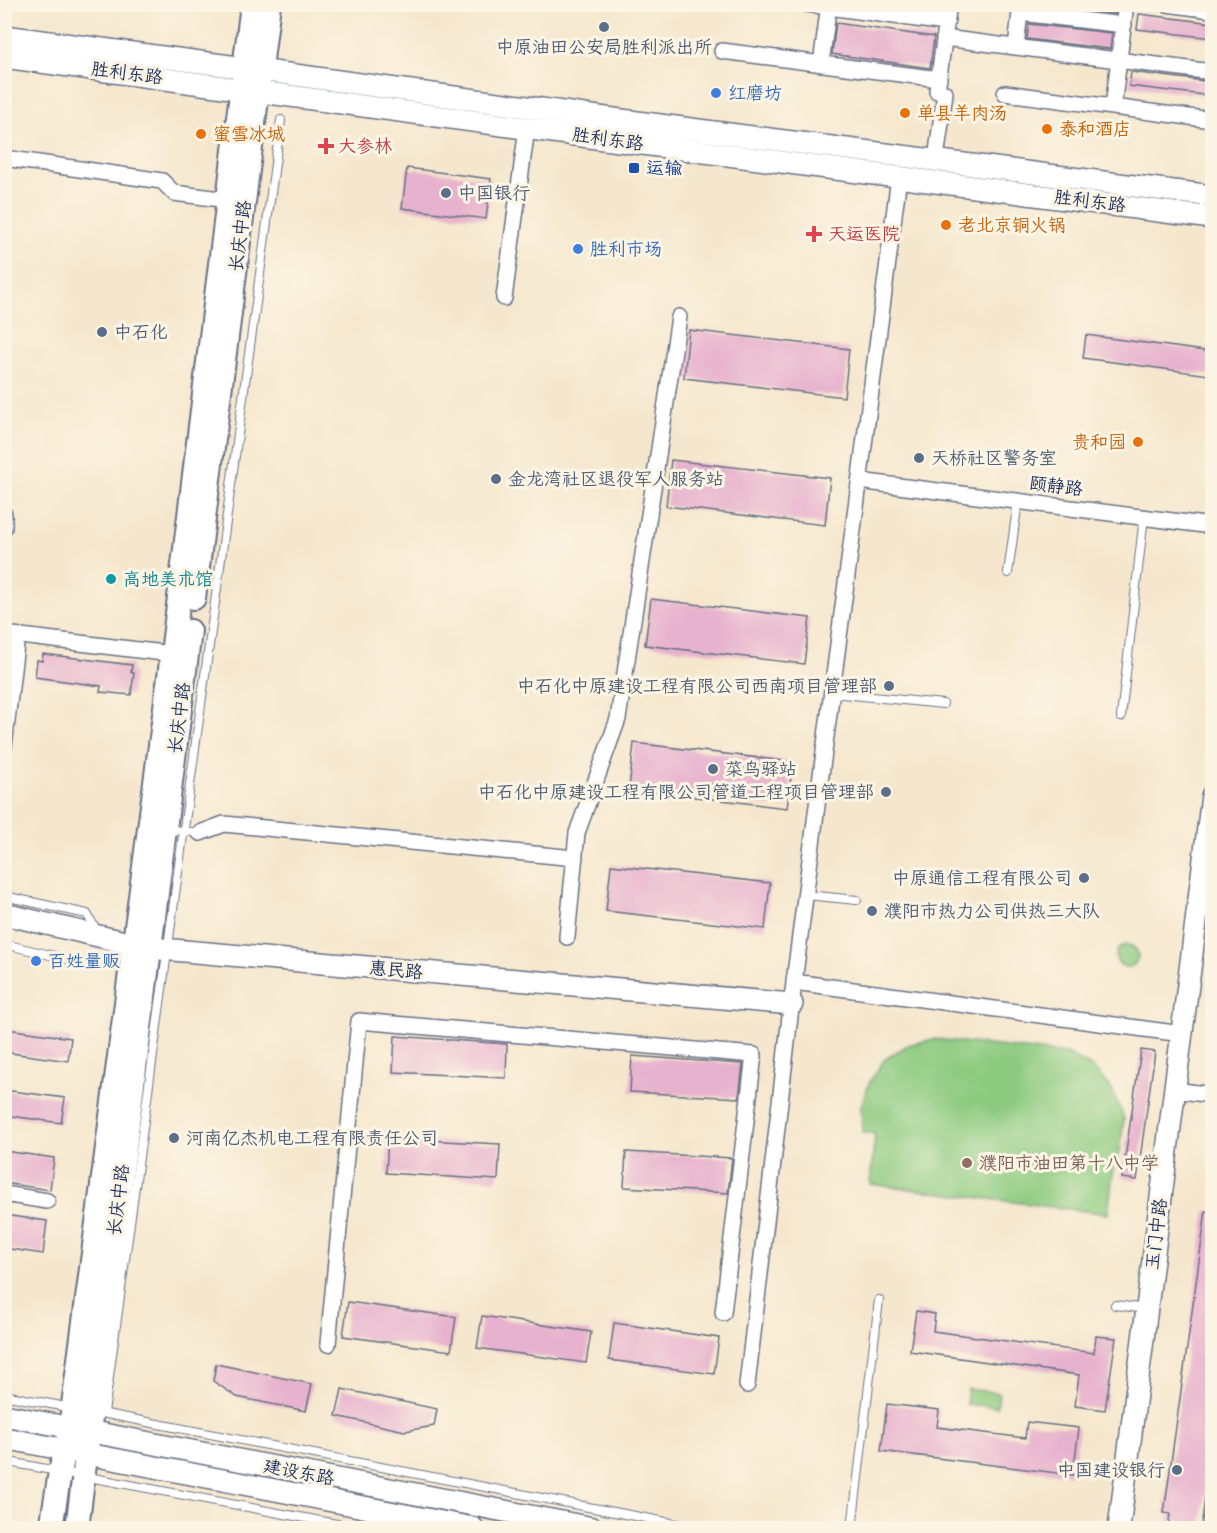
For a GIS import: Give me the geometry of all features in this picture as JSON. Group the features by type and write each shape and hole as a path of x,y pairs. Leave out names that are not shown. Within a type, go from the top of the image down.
{"main road":[{"name":"长庆中路","path":"83,1428 141,953 175,830 251,79 252,4"},
{"name":"长庆中路","path":"175,830 172,654 228,200 251,79 269,4"},
{"name":"胜利东路","path":"4,36 527,128 1212,218"},
{"name":"胜利东路","path":"4,57 251,79 606,118 1212,196"},
{"name":"玉门中路","path":"1119,1528 1212,796"},
{"name":"惠民路","path":"4,914 101,937 141,953"},
{"name":"惠民路","path":"4,928 141,953 792,1004"},
{"name":"建设东路","path":"4,1415 83,1428 593,1528"},
{"name":"建设东路","path":"4,1438 83,1428 473,1528"},
{"path":"51,1528 60,1472 83,1428"},
{"path":"77,1528 84,1477 83,1428"}],"street":[{"path":"807,4 829,6 1016,47 1212,72"},
{"path":"936,159 945,93 937,91 949,4"},
{"path":"1113,107 1126,4"},
{"path":"1167,4 1212,10"},
{"path":"821,64 829,6"},
{"path":"1016,47 1021,9 1124,25"},
{"path":"722,51 939,79"},
{"path":"1005,93 1212,120"},
{"path":"504,298 527,128"},
{"path":"4,158 162,181 174,193 228,200"},
{"path":"747,1385 794,982 899,177"},
{"path":"567,937 577,833 618,719 680,317"},
{"name":"颐静路","path":"859,481 1212,526"},
{"path":"4,514 4,528"},
{"path":"4,746 11,635 172,654"},
{"path":"175,830 224,824 575,858"},
{"path":"794,982 1182,1034"},
{"path":"328,1344 359,1021 754,1055 723,1313"},
{"path":"1175,1090 1212,1095"},
{"path":"4,1194 47,1201"}],"lane":[{"path":"175,830 282,120"},
{"path":"1008,573 1018,501"},
{"path":"1121,717 1144,517"},
{"path":"832,693 943,704"},
{"path":"806,895 857,900"},
{"path":"4,896 87,914 101,937"},
{"path":"4,944 88,964 141,953 83,1428"},
{"path":"852,1528 879,1300"},
{"path":"1115,1305 1147,1309"},
{"path":"4,1395 83,1428 697,1528"},
{"path":"4,1461 358,1528"}],"green space":[{"path":"1127,945 1135,948 1138,956 1135,964 1127,967 1119,964 1116,956 1119,948"},
{"path":"935,1039 1067,1054 1093,1068 1112,1090 1124,1118 1120,1152 1114,1165 1108,1214 870,1184 875,1134 862,1132 861,1106 870,1081 885,1059 908,1045"},
{"path":"968,1389 999,1393 997,1407 966,1404"}],"building":[{"path":"1031,4 1116,4 1115,14"},
{"path":"1139,14 1212,23 1212,38 1137,29"},
{"path":"836,23 934,37 930,68 832,54"},
{"path":"1029,24 1112,33 1110,49 1027,39"},
{"path":"1131,72 1212,82 1212,96 1129,86"},
{"name":"中国银行","path":"407,168 491,179 486,219 402,208"},
{"path":"689,330 849,349 844,397 684,378"},
{"path":"1086,335 1212,352 1209,375 1083,358"},
{"path":"671,460 830,478 825,525 666,506"},
{"path":"651,599 810,618 804,664 645,645"},
{"path":"43,654 132,665 131,672 134,673 131,695 100,692 101,686 35,677 37,660 42,661"},
{"path":"634,743 793,762 787,808 629,789"},
{"path":"611,865 770,883 765,929 606,911"},
{"path":"7,1029 71,1038 68,1061 4,1052"},
{"path":"395,1036 507,1044 506,1078 393,1072"},
{"path":"1141,1050 1155,1052 1137,1180 1122,1178"},
{"path":"632,1056 743,1064 739,1098 630,1092"},
{"path":"4,1090 65,1098 61,1123 4,1115"},
{"path":"388,1138 500,1144 498,1180 386,1173"},
{"path":"4,1151 54,1158 50,1190 4,1183"},
{"path":"626,1152 732,1158 728,1193 624,1187"},
{"path":"1206,1211 1212,1211 1212,1445 1201,1528 1168,1528 1170,1514 1164,1513"},
{"path":"4,1215 47,1221 43,1254 4,1248"},
{"path":"348,1302 456,1317 451,1351 343,1336"},
{"path":"916,1311 935,1314 933,1331 1094,1353 1096,1336 1116,1338 1105,1410 1075,1406 1079,1375 910,1351"},
{"path":"482,1316 591,1332 586,1363 477,1348"},
{"path":"614,1323 719,1338 714,1374 609,1360"},
{"path":"216,1364 312,1384 306,1411 237,1397 213,1381"},
{"path":"342,1389 437,1409 434,1426 405,1431 336,1416"},
{"path":"887,1404 939,1410 937,1427 1025,1438 1027,1422 1079,1428 1073,1475 881,1451"}],"place":[{"name":"中原油田公安局胜利派出所","path":"604,27"},
{"name":"红磨坊","path":"716,93"},
{"name":"单县羊肉汤","path":"905,113"},
{"name":"泰和酒店","path":"1047,129"},
{"name":"蜜雪冰城","path":"201,134"},
{"name":"大参林","path":"326,146"},
{"name":"运输","path":"634,168"},
{"name":"中国银行","path":"446,193"},
{"name":"老北京铜火锅","path":"946,225"},
{"name":"天运医院","path":"814,234"},
{"name":"胜利市场","path":"578,249"},
{"name":"中石化","path":"102,332"},
{"name":"贵和园","path":"1138,442"},
{"name":"天桥社区警务室","path":"919,458"},
{"name":"金龙湾社区退役军人服务站","path":"496,479"},
{"name":"高地美术馆","path":"111,579"},
{"name":"中石化中原建设工程有限公司西南项目管理部","path":"889,686"},
{"name":"菜鸟驿站","path":"713,769"},
{"name":"中石化中原建设工程有限公司管道工程项目管理部","path":"886,792"},
{"name":"中原通信工程有限公司","path":"1084,878"},
{"name":"濮阳市热力公司供热三大队","path":"872,911"},
{"name":"百姓量贩","path":"36,961"},
{"name":"河南亿杰机电工程有限责任公司","path":"174,1138"},
{"name":"濮阳市油田第十八中学","path":"967,1163"},
{"name":"中国建设银行","path":"1177,1470"}]}
